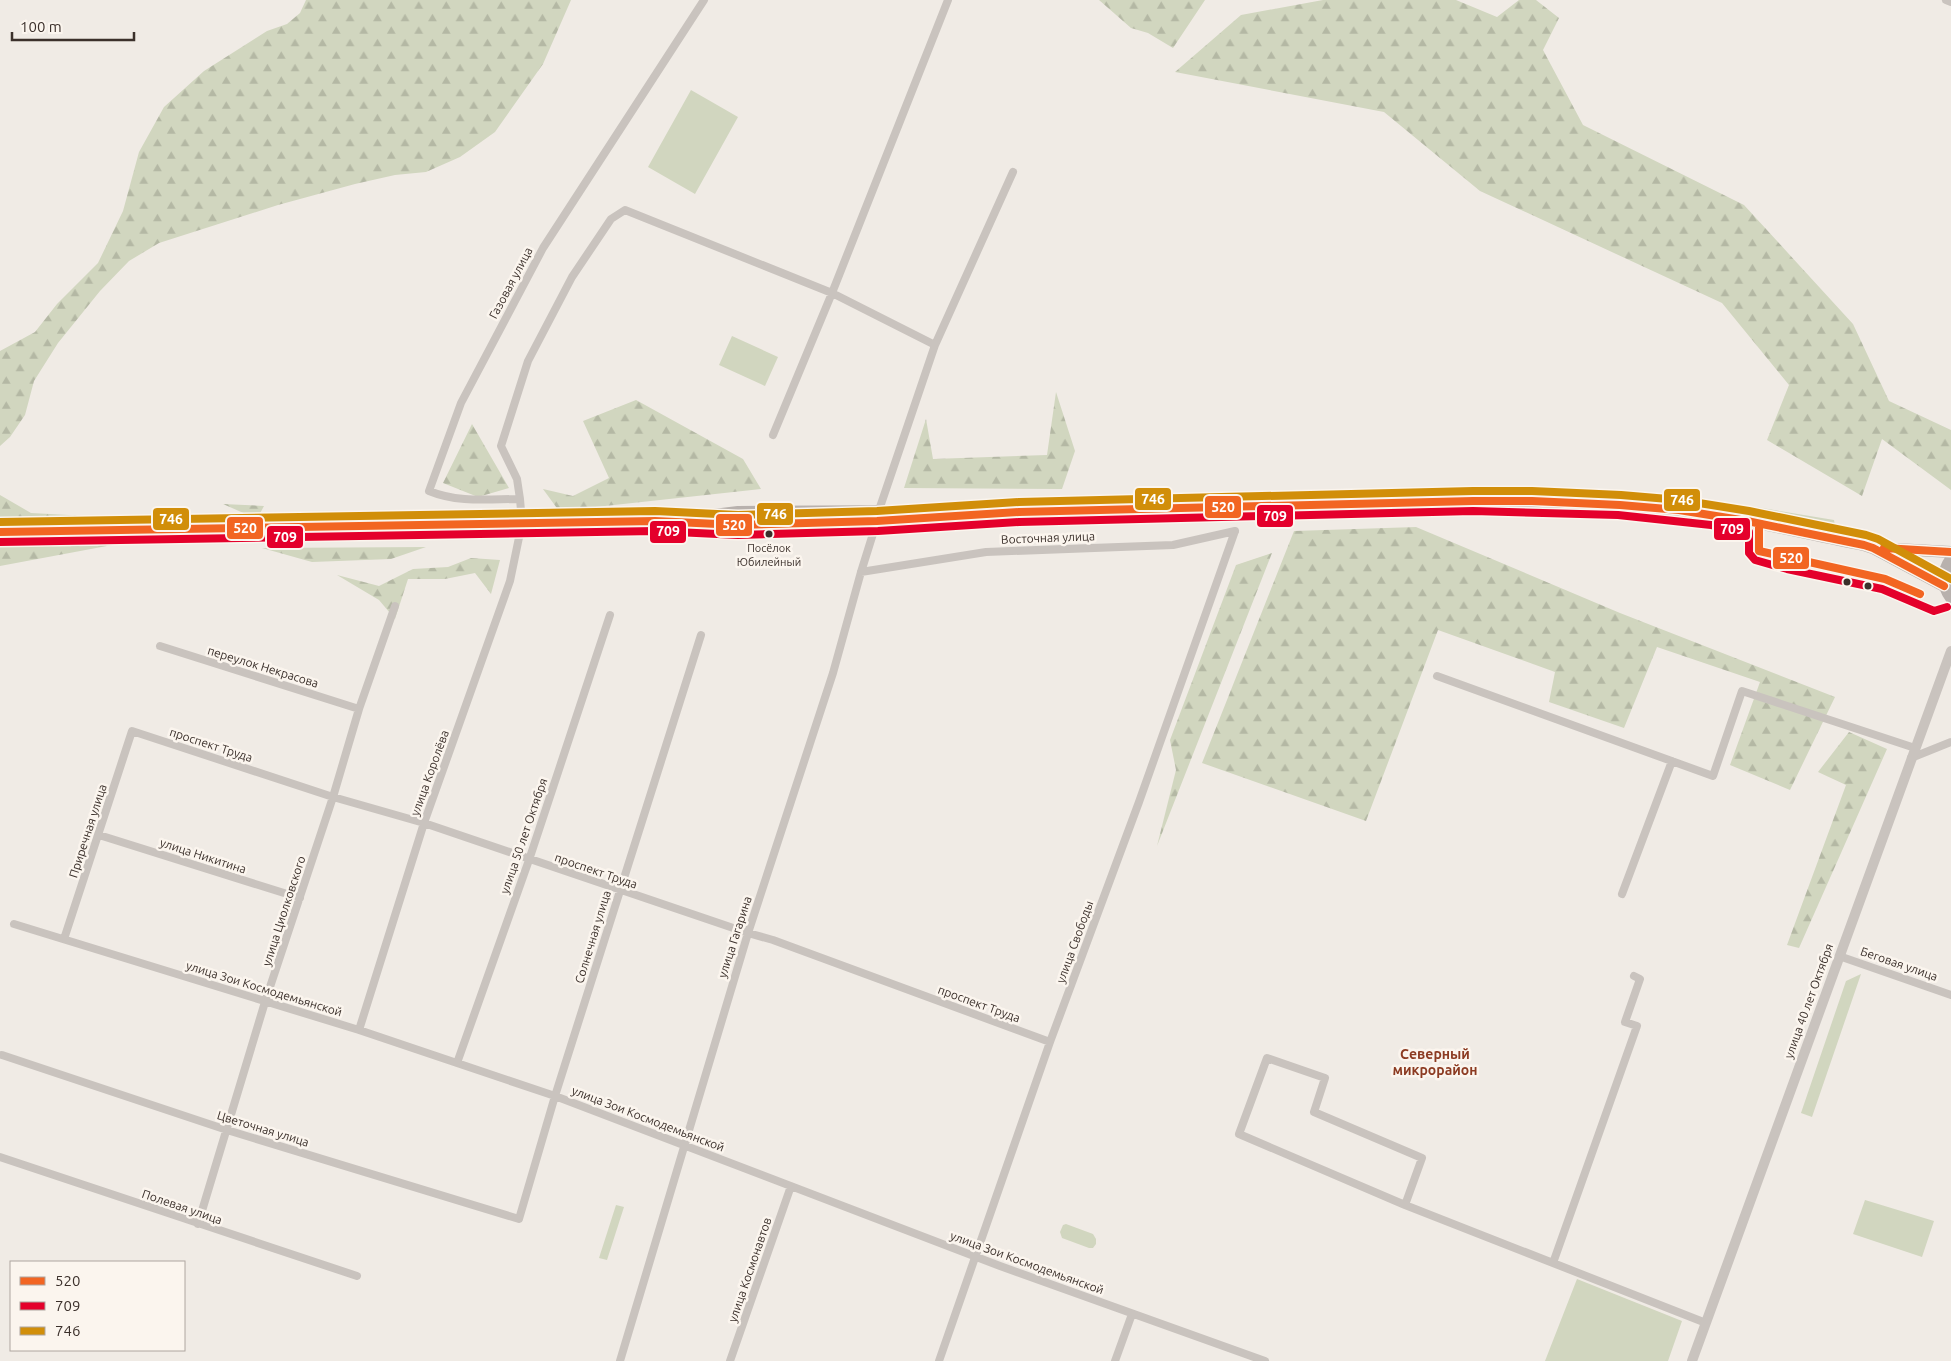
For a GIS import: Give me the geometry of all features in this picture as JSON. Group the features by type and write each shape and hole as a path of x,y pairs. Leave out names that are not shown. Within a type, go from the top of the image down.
{"main road":[{"path":"0,532 655,521 738,512 878,516 1473,501 1603,504 1708,514 1873,548 1951,552"},
{"path":"1873,548 1944,586"},
{"path":"1951,559 1944,572 1944,586 1951,598"}],"street":[{"name":"Газовая улица","path":"520,499 445,498 429,491 460,403 543,248 704,0"},
{"path":"773,435 832,293 948,0"},
{"path":"1946,0 1951,2"},
{"name":"улица Гагарина","path":"620,1361 683,1145 748,933 833,673 878,516 935,345 1013,172"},
{"path":"522,524 517,479 501,446 528,361 572,277 611,219 625,210 832,293 935,345"},
{"name":"улица Королёва","path":"359,1030 424,823 510,581 522,524"},
{"name":"Восточная улица","path":"861,572 986,552 1173,545 1235,531"},
{"name":"улица Свободы","path":"939,1361 1050,1042 1139,802 1235,531"},
{"name":"улица Циолковского","path":"198,1224 265,1002 333,797 359,709 395,606"},
{"name":"улица 50 лет Октября","path":"457,1063 529,860 610,615"},
{"name":"Солнечная улица","path":"520,1219 555,1096 701,635"},
{"name":"переулок Некрасова","path":"160,646 359,709"},
{"name":"улица 40 лет Октября","path":"1692,1361 1951,651"},
{"path":"1437,676 1713,776 1742,691 1913,753 1951,742"},
{"name":"проспект Труда","path":"132,731 333,797 424,823 529,860 773,940 1050,1042"},
{"name":"Приречная улица","path":"64,939 132,731"},
{"path":"1622,894 1672,761"},
{"name":"улица Никитина","path":"99,835 300,898"},
{"name":"улица Зои Космодемьянской","path":"14,924 359,1030 555,1096 975,1256 1265,1361"},
{"name":"Беговая улица","path":"1839,956 1951,995"},
{"path":"1553,1263 1637,1026 1625,1022 1640,978 1634,976"},
{"name":"Цветочная улица","path":"2,1055 227,1130 520,1219"},
{"path":"1405,1205 1422,1158 1314,1112 1325,1078 1267,1058 1239,1134 1405,1205 1706,1323"},
{"name":"Полевая улица","path":"0,1157 357,1276"},
{"name":"улица Космонавтов","path":"730,1361 791,1186"},
{"path":"1115,1361 1132,1314"}],"green space":[{"path":"306,0 571,0 543,64 495,132 460,157 426,172 395,175 278,205 159,243 129,261 100,291 58,343 34,381 25,415 10,437 0,446 0,351 35,332 57,304 98,263 123,211 139,152 164,107 204,71 267,31 287,24 300,13"},
{"path":"1099,0 1205,0 1173,48 1148,33 1131,28"},
{"path":"1323,0 1456,0 1497,17 1519,0 1536,0 1559,18 1543,50 1583,125 1744,205 1853,324 1889,401 1951,430 1951,490 1882,439 1862,496 1767,440 1789,385 1722,303 1480,191 1384,112 1175,72 1241,15"},
{"path":"691,90 738,117 695,194 648,167"},
{"path":"732,336 778,357 765,386 719,365"},
{"path":"1056,392 1075,451 1062,489 904,488 926,419 933,459 1047,455"},
{"path":"636,400 743,459 761,489 559,511 543,489 573,496 609,478 583,421"},
{"path":"472,424 509,488 478,497 443,483"},
{"path":"0,495 31,513 106,517 0,519"},
{"path":"223,504 264,506 257,519"},
{"path":"1750,506 1834,520 1835,526 1743,509"},
{"path":"1416,527 1620,613 1835,697 1790,790 1730,765 1760,682 1657,647 1624,728 1549,702 1555,672 1438,630 1366,821 1202,763 1294,531"},
{"path":"139,540 0,566 0,543"},
{"path":"426,547 391,559 312,562 262,548"},
{"path":"1272,553 1157,846 1176,770 1170,740 1236,565"},
{"path":"471,558 500,560 491,594 475,573 445,579 408,579 395,619 379,600 337,575 379,586 413,569 448,567"},
{"path":"1849,732 1887,749 1799,948 1787,945 1846,785 1818,772"},
{"path":"1861,974 1812,1117 1801,1113 1846,981"},
{"path":"1865,1200 1934,1221 1922,1257 1853,1234"},
{"path":"616,1205 624,1207 607,1260 599,1258"},
{"path":"1066,1224 1093,1234 1096,1244 1093,1248 1062,1238 1060,1232 1063,1225"},
{"path":"1577,1279 1682,1321 1668,1361 1545,1361"}],"transit line":[{"name":"746","path":"0,522 655,511 738,515 877,511 1019,502 1532,491 1680,500 1749,511 1866,535 1878,539 1951,579"},
{"name":"520","path":"0,532 655,521 738,525 877,521 1019,512 1532,501 1679,510 1747,521 1864,545 1944,586"},
{"name":"709","path":"0,542 655,531 738,535 878,531 1019,522 1473,511 1618,515 1711,525 1749,532 1749,553 1755,560 1787,569 1882,589 1934,611 1947,607"},
{"name":"520","path":"1759,524 1759,551 1885,579 1920,594"},
{"name":"520","path":"1884,548 1951,552"}],"place":[{"name":"Посёлок Юбилейный","path":"769,534"}],"district":[{"name":"Северный микрорайон","path":"1435,1062"}]}
